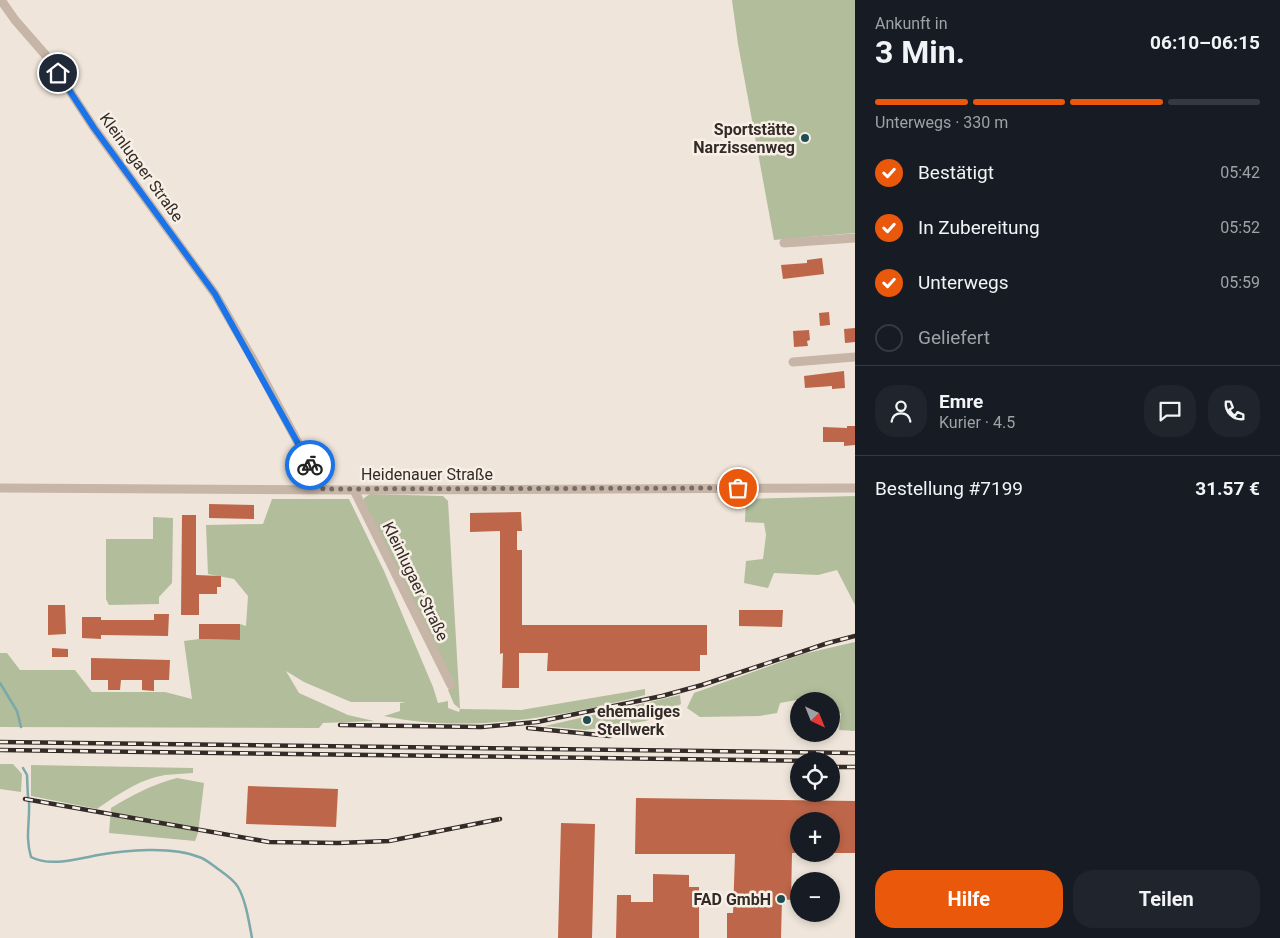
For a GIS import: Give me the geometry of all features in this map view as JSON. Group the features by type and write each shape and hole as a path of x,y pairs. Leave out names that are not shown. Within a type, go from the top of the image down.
{"street":[{"name":"Kleinlugaer Straße","path":"1,0 15,20 48,59 94,128 215,294 255,363 323,489"},
{"path":"784,243 855,238"},
{"path":"793,362 855,356"},
{"name":"Heidenauer Straße","path":"0,488 354,490 855,488"},
{"name":"Kleinlugaer Straße","path":"354,490 450,685"}],"green space":[{"name":"Sportstätte Narzissenweg","path":"732,0 855,0 855,233 774,240 738,44"},
{"path":"370,494 443,496 448,501 460,709 454,704 448,690 454,683 364,502 364,498"},
{"path":"855,496 855,605 837,570 818,575 774,573 768,588 744,583 746,561 763,559 766,535 764,523 745,522 746,499"},
{"path":"272,499 349,499 384,571 438,703 448,701 448,708 459,712 460,709 521,710 645,689 645,695 548,716 515,721 448,723 384,716 400,711 400,703 406,702 351,702 304,682 286,671 299,693 348,715 374,721 323,723 319,728 0,727 0,653 7,653 20,670 75,670 92,692 165,692 192,699 184,641 199,639 239,640 240,624 246,626 248,596 234,579 208,574 206,525 263,524"},
{"path":"153,517 173,518 172,583 159,597 159,604 109,605 106,599 106,539 153,539"},
{"path":"855,642 855,731 840,730 840,692 790,692 790,701 780,703 777,713 759,716 700,717 687,708 694,693 803,654"},
{"path":"680,695 681,704 646,721 585,730 545,726"},
{"path":"0,764 13,764 22,774 21,792 0,789"},
{"path":"31,765 193,768 193,773 165,775 147,780 121,793 97,809 31,796"},
{"path":"177,778 204,783 198,833 195,841 109,833 111,808 143,790"}],"building":[{"path":"822,258 824,274 783,279 781,265 807,263 807,260"},
{"path":"829,312 830,325 820,326 819,313"},
{"path":"855,328 855,342 845,343 844,329"},
{"path":"809,330 810,340 807,341 808,346 794,347 793,331"},
{"path":"844,371 845,388 832,389 832,386 805,388 804,376"},
{"path":"847,426 855,426 855,445 844,446 844,442 823,442 823,427 847,428"},
{"path":"209,504 254,505 254,519 209,518"},
{"path":"521,512 522,531 517,531 517,550 522,550 522,625 707,625 707,655 700,655 700,671 547,671 548,653 519,653 519,688 502,688 503,653 500,654 500,531 470,532 470,513"},
{"path":"182,515 196,515 196,575 221,576 221,587 217,587 217,594 199,594 199,615 181,615"},
{"path":"48,605 65,605 66,634 48,635"},
{"path":"739,610 783,610 782,627 739,626"},
{"path":"154,614 169,614 168,636 101,635 101,639 82,638 82,617 101,617 101,620 154,620"},
{"path":"199,624 240,624 240,640 199,639"},
{"path":"52,648 68,649 68,657 52,657"},
{"path":"91,658 170,660 169,680 154,680 154,691 142,690 142,680 121,680 120,690 108,690 108,680 91,680"},
{"path":"248,786 338,789 336,827 246,824"},
{"path":"636,798 790,800 790,802 855,801 855,853 840,853 840,812 790,812 790,862 792,862 790,900 782,899 781,938 727,938 727,913 733,913 735,854 635,854"},
{"path":"561,823 595,824 592,938 558,938"},
{"path":"653,874 689,875 689,887 699,887 699,938 616,938 617,895 631,895 631,902 653,902"}],"waterway":[{"path":"0,683 17,711 21,727"},
{"path":"23,768 27,775 28,798"},
{"path":"29,802 28,836 31,857 38,860 55,862 109,853 163,850 176,851 202,858 229,877 238,887 245,905 252,938"}],"railway":[{"path":"340,725 481,727 537,722 662,696 855,636"},
{"path":"528,728 610,736"},
{"path":"0,742 855,753"},
{"path":"0,750 790,761"},
{"path":"840,767 855,767"},
{"path":"25,799 269,842 338,843 389,841 500,819"}],"way so far":[{"path":"310,465 323,489 738,488"}],"place":[{"name":"Sportstätte Narzissenweg","path":"805,138"},
{"name":"ehemaliges Stellwerk","path":"587,720"},
{"name":"FAD GmbH","path":"781,899"}],"route":[{"path":"58,73 94,128 215,294 310,465"}]}
